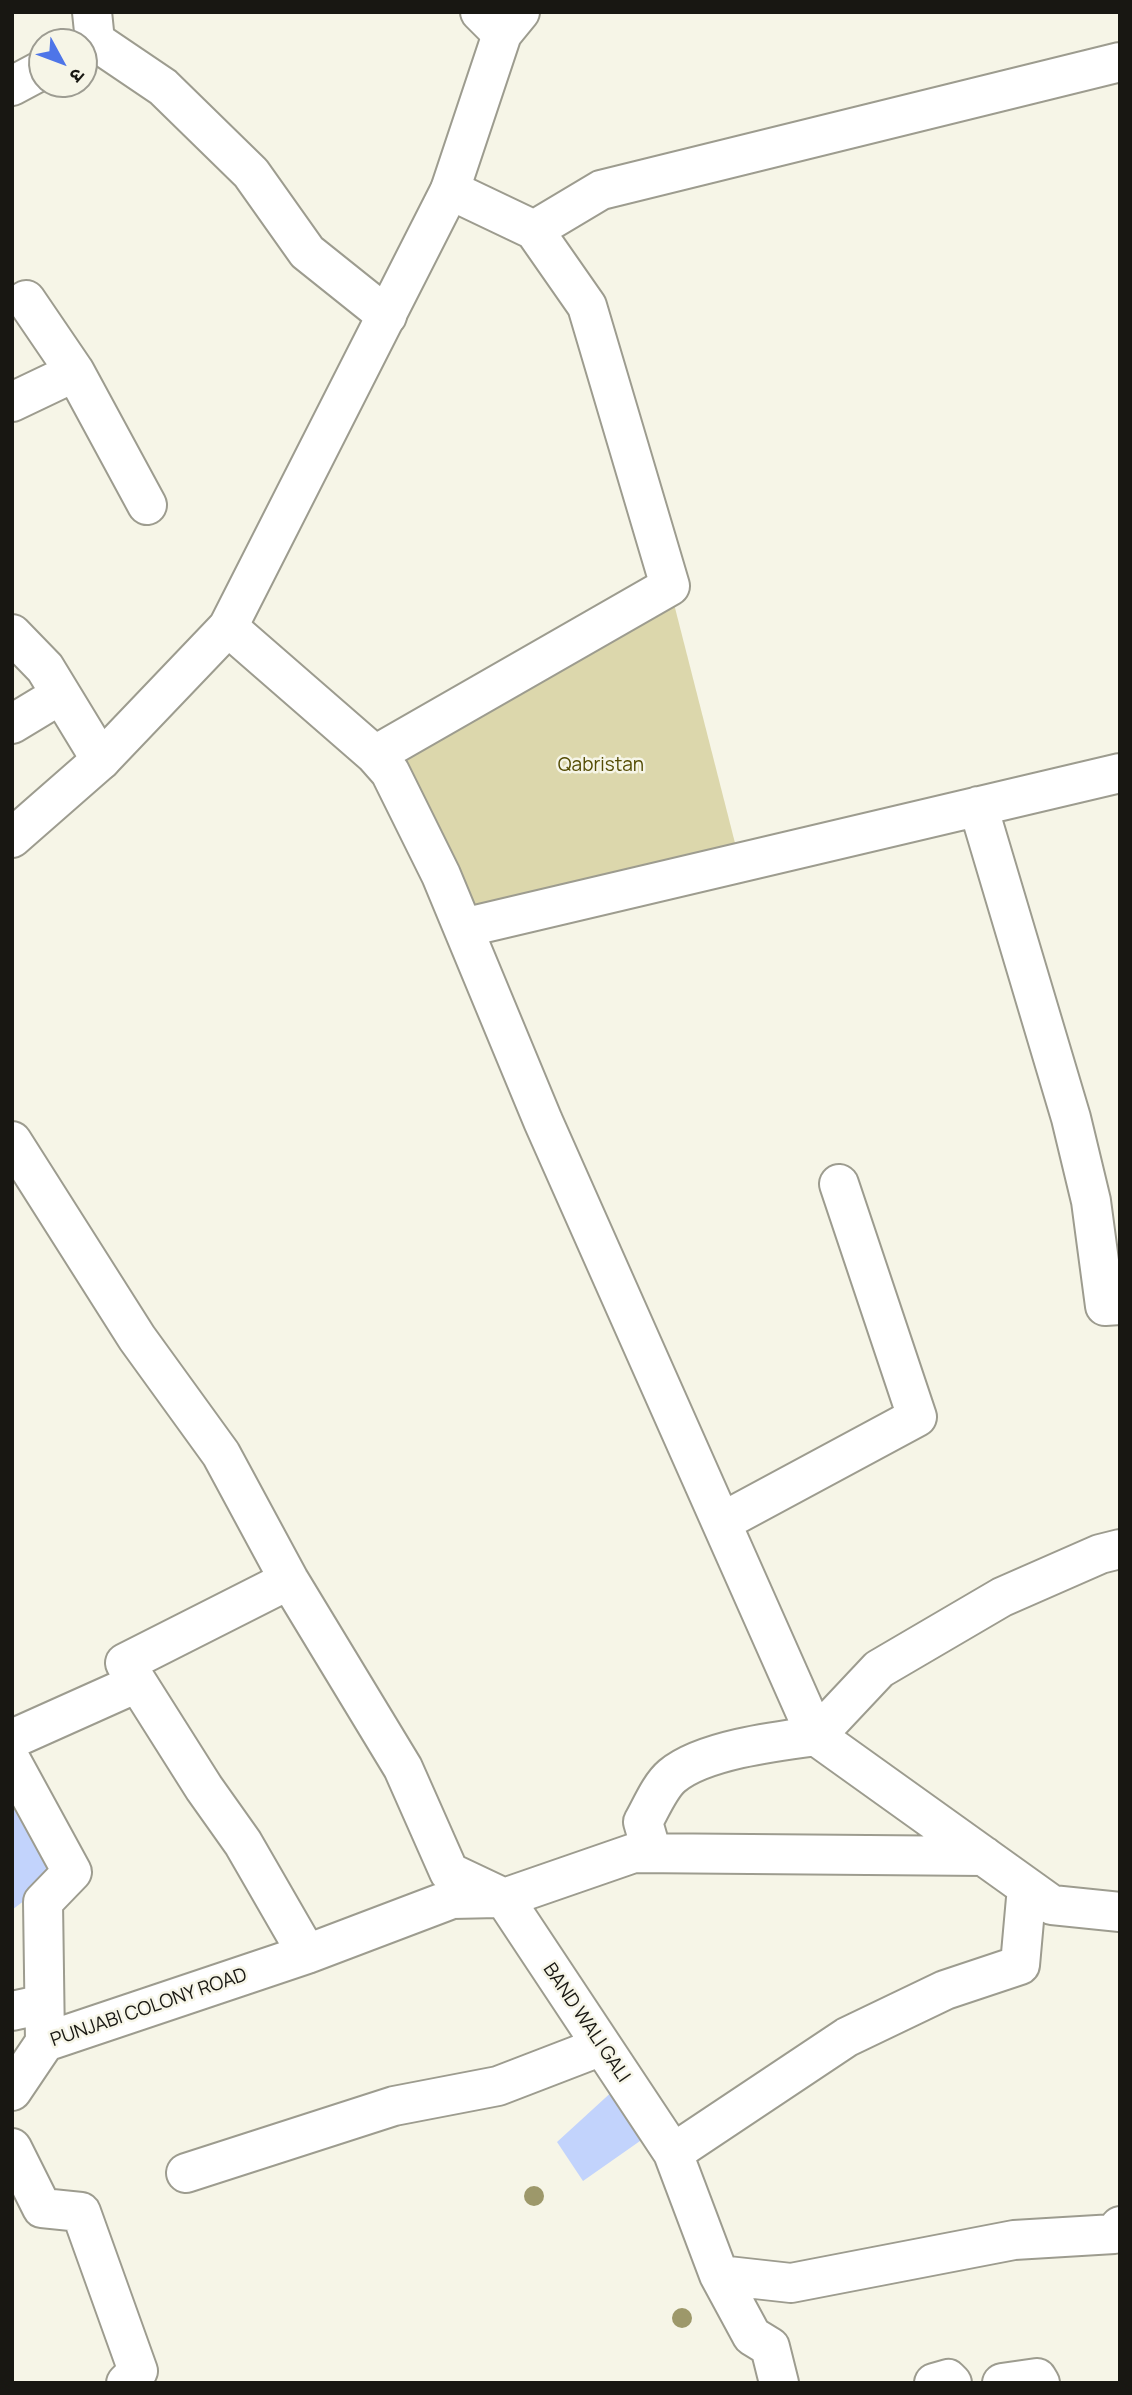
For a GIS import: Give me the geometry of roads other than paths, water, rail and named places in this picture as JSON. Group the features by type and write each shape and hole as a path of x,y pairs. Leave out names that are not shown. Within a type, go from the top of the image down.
{"street":[{"path":"12,838 101,760 228,628 450,190 501,19"},
{"path":"98,39 163,87 251,173 307,252 387,316"},
{"path":"534,230 601,190 1120,62"},
{"path":"12,86 28,77"},
{"path":"375,755 670,586 587,306 534,230 450,190"},
{"path":"26,300 75,372 147,505"},
{"path":"12,402 75,372"},
{"path":"228,628 375,755 390,772 416,821 543,1121 816,1736 1052,1905 1120,1912"},
{"path":"12,634 45,668 101,760"},
{"path":"12,724 60,695"},
{"path":"463,928 1120,773"},
{"path":"978,806 1071,1118 1091,1200 1105,1306 1120,1305"},
{"path":"12,1140 137,1338 221,1454 289,1580 403,1768 449,1872 504,1898 643,1853 984,1856"},
{"path":"722,1522 917,1417 839,1184"},
{"path":"643,1853 643,1822 671,1777 692,1765 757,1743 816,1736 879,1669 1002,1597 1100,1554 1120,1549"},
{"path":"289,1580 125,1663 243,1843 307,1954"},
{"path":"12,1739 137,1683"},
{"path":"12,1762 72,1872 27,1902 28,2008 45,2042"},
{"path":"673,2153 847,2037 945,1990 1020,1965 1027,1887"},
{"name":"PUNJABI COLONY ROAD","path":"12,2091 45,2042 307,1954 452,1899 504,1898"},
{"name":"BAND WALI GALI","path":"504,1898 673,2153 719,2275"},
{"path":"187,2174 394,2106 498,2086 602,2046"},
{"path":"12,2148 42,2208 81,2212 138,2371 126,2383"},
{"path":"719,2275 791,2283 1014,2240 1114,2235 1120,2226"},
{"path":"719,2275 752,2336 770,2347 779,2383"},
{"path":"1002,2383 1037,2378 1040,2383"},
{"path":"934,2383 948,2379 952,2383"}],"park label":[{"name":"Qabristan","path":"601,766"}]}
